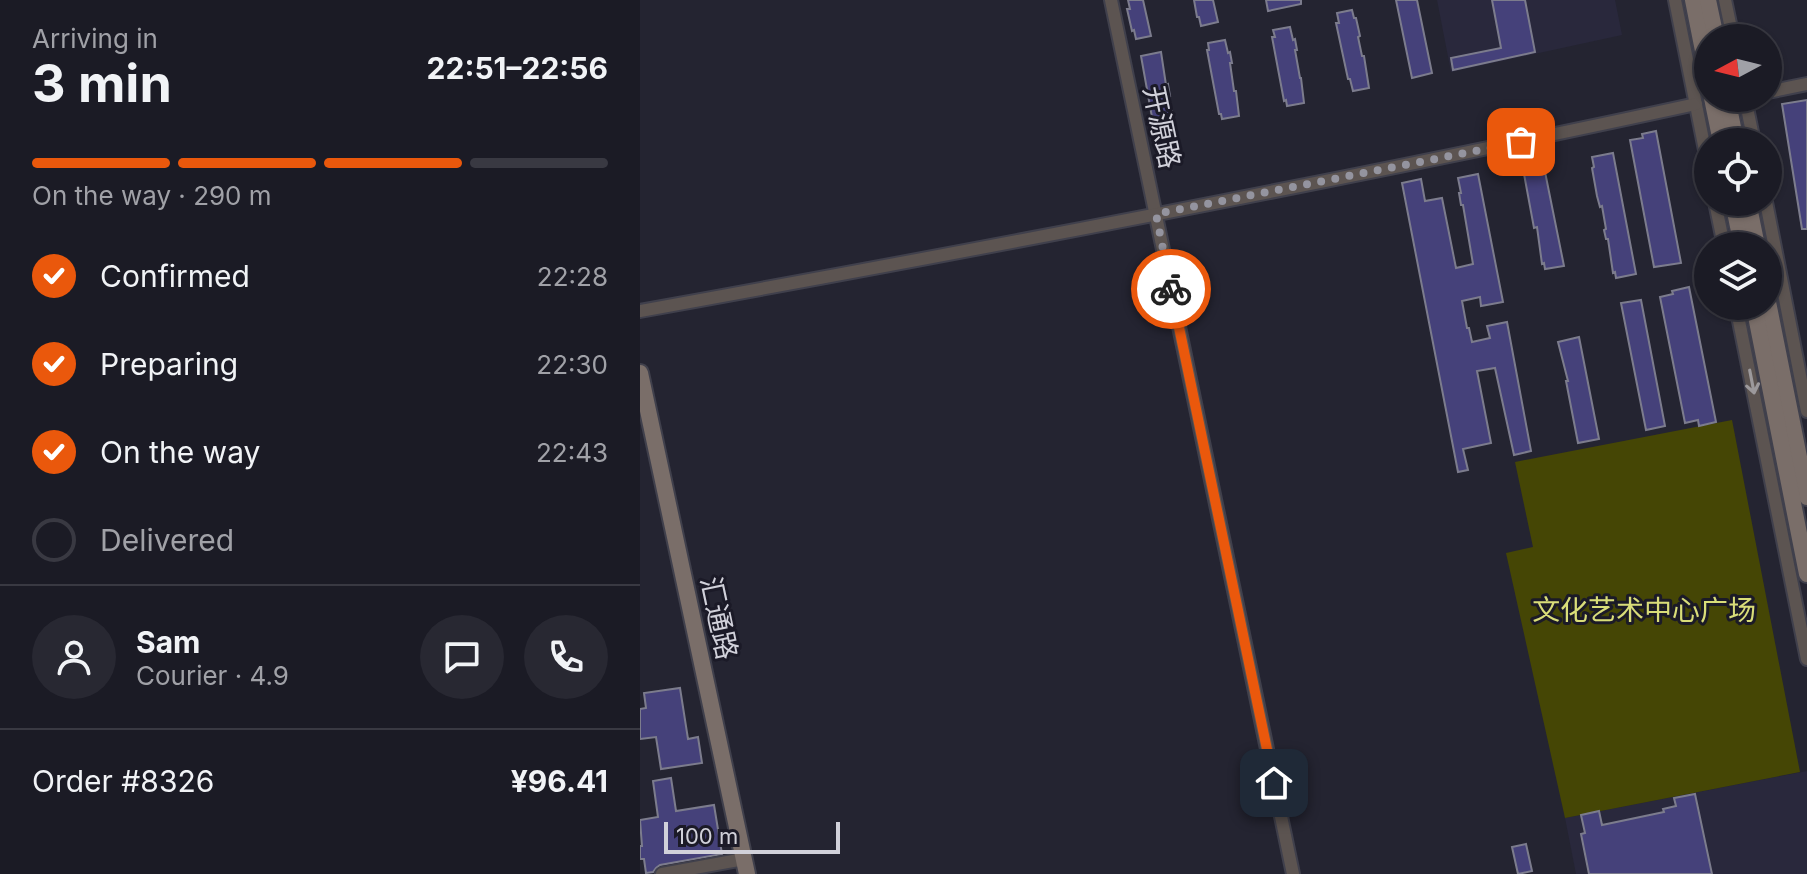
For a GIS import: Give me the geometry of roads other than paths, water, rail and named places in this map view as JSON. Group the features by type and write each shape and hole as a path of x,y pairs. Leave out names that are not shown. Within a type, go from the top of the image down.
{"main road":[{"path":"1693,0 1698,24"},
{"path":"1708,0 1713,24"},
{"path":"1757,320 1807,574"},
{"path":"1772,320 1807,497"},
{"name":"汇通路","path":"640,373 745,866"}],"street":[{"name":"开源路","path":"1111,0 1293,874"},
{"path":"1675,0 1694,94"},
{"path":"1725,0 1730,24"},
{"path":"1782,89 1807,84"},
{"path":"640,311 1156,214 1694,104"},
{"path":"1769,216 1807,411"},
{"path":"1739,320 1807,659"},
{"path":"662,874 745,866"}],"park label":[{"name":"文化艺术中心广场","path":"1644,610"}]}
